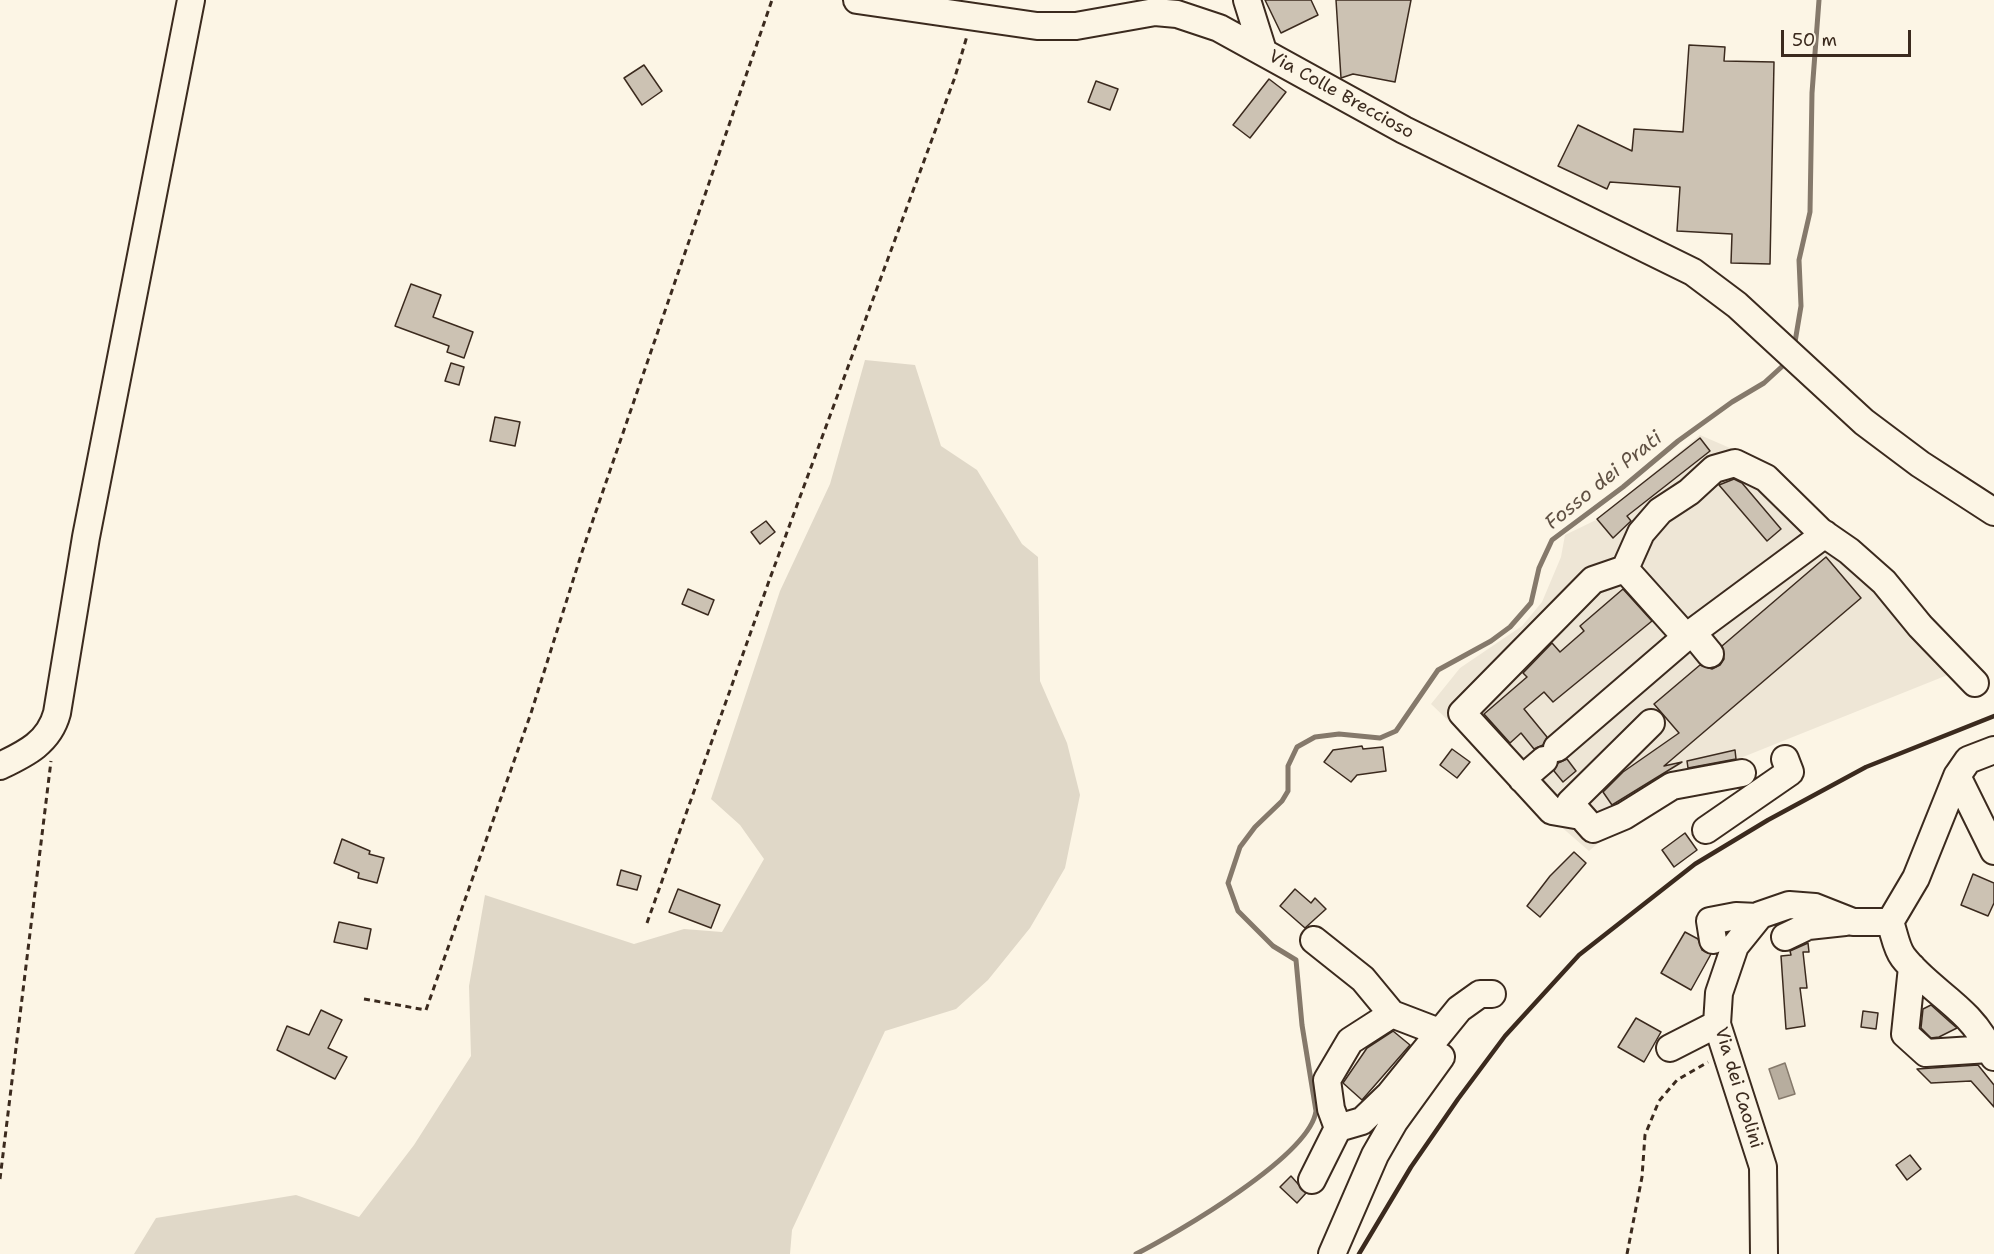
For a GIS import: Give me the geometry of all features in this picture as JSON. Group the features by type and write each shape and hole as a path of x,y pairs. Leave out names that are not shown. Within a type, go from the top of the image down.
{"street":[{"path":"0,766 30,751 41,742 51,730 57,713 86,537 191,0"},
{"name":"Via Colle Breccioso","path":"857,0 1062,27 1148,13 1169,13 1218,28 1396,126 1693,272 1737,305 1878,433 1994,512"},
{"path":"1247,0 1263,51"},
{"path":"1581,816 1551,811 1462,713 1593,580 1625,569 1641,533 1660,511 1689,492 1714,469 1735,463 1766,478 1825,534 1850,551 1884,582 1920,627 1975,683"},
{"path":"1522,779 1689,635 1825,534"},
{"path":"1625,569 1710,654"},
{"path":"1651,723 1570,803 1593,829 1624,816 1672,786 1742,773"},
{"path":"1912,967 1905,1034 1926,1053 1991,1053 1983,1036 1960,1008 1901,955 1890,922 1916,878 1957,776 1968,760 1994,750"},
{"path":"1706,830 1790,772 1785,759"},
{"path":"1957,776 1993,860"},
{"path":"1713,940 1710,921 1736,916 1758,917 1789,906 1815,907 1853,922"},
{"name":"Via dei Caolini","path":"1758,917 1735,945 1719,993 1717,1024 1763,1167 1764,1254"},
{"path":"1785,937 1808,926 1853,922 1890,922"},
{"path":"1314,940 1363,979 1392,1014 1445,1038"},
{"path":"1332,1254 1354,1198 1394,1122 1445,1038 1459,1009 1480,994 1492,994"},
{"path":"1338,1128 1331,1109 1327,1080 1350,1041 1392,1014"},
{"path":"1670,1048 1717,1024"},
{"path":"1311,1180 1338,1128 1362,1120 1445,1038"}],"path":[{"path":"364,999 426,1010 531,713 582,552 772,0"},
{"path":"647,923 769,581 955,77 972,16"},
{"path":"0,1179 51,760"},
{"path":"1627,1254 1642,1177 1645,1135 1659,1101 1677,1080 1725,1052"}],"shaded area":[{"path":"865,360 915,365 941,446 977,470 1022,544 1038,557 1040,681 1067,743 1080,795 1065,868 1030,928 988,980 956,1009 885,1031 792,1230 790,1254 134,1254 156,1218 296,1195 359,1217 414,1145 471,1056 469,986 485,895 634,944 684,929 722,932 764,859 740,825 711,799 780,591 830,484"},
{"path":"1700,435 1760,461 1818,513 1858,544 1970,666 1738,759 1739,768 1633,812 1589,851 1543,811 1431,704 1460,668 1522,626 1542,602 1561,557 1565,535 1596,520"},
{"path":"1785,1063 1795,1094 1779,1099 1769,1069"}],"building":[{"path":"1265,0 1311,0 1318,15 1281,33"},
{"path":"1336,0 1411,0 1395,82 1353,74 1341,78"},
{"path":"1689,45 1725,47 1724,61 1774,62 1770,264 1731,263 1732,234 1677,231 1680,187 1610,182 1607,189 1558,166 1578,125 1632,151 1634,129 1683,132"},
{"path":"644,65 662,91 642,105 624,78"},
{"path":"1269,79 1286,92 1250,138 1233,125"},
{"path":"1096,81 1118,89 1110,110 1088,102"},
{"path":"411,284 441,295 433,317 473,332 464,358 447,352 449,346 395,326"},
{"path":"451,363 464,367 459,385 445,381"},
{"path":"495,417 520,422 515,446 490,441"},
{"path":"1700,438 1710,451 1627,516 1631,521 1613,538 1597,519"},
{"path":"1734,479 1742,483 1781,529 1767,541 1719,485"},
{"path":"766,521 775,532 760,544 751,532"},
{"path":"1826,557 1861,598 1664,766 1682,762 1612,805 1603,792 1623,772 1679,733 1654,704 1700,665 1712,669 1720,665 1724,659 1722,646"},
{"path":"688,589 714,600 708,615 682,604"},
{"path":"1623,589 1652,621 1553,702 1544,692 1524,709 1547,737 1543,745 1534,749 1521,733 1510,743 1484,714 1527,677 1523,673 1552,643 1560,652 1584,631 1580,626"},
{"path":"1362,746 1363,749 1383,747 1386,771 1357,775 1351,782 1324,762 1333,750"},
{"path":"1452,749 1470,762 1457,778 1440,765"},
{"path":"1735,750 1736,759 1688,768 1687,761"},
{"path":"1567,759 1576,771 1563,782 1554,771 1558,763"},
{"path":"1685,833 1697,850 1674,867 1662,850"},
{"path":"342,839 370,851 369,854 384,858 377,883 358,878 359,873 334,863"},
{"path":"1574,852 1586,863 1540,917 1527,906 1550,876"},
{"path":"621,870 641,876 637,890 617,885"},
{"path":"1973,874 1994,883 1994,903 1988,916 1961,905"},
{"path":"678,889 720,905 711,928 669,912"},
{"path":"1295,889 1311,903 1315,898 1326,909 1305,928 1280,906"},
{"path":"339,922 371,929 367,949 334,942"},
{"path":"1685,932 1698,939 1702,950 1711,954 1691,990 1661,973"},
{"path":"1808,943 1809,952 1803,952 1807,988 1800,988 1805,1026 1786,1029 1781,956 1791,955 1790,951"},
{"path":"1931,1005 1957,1028 1939,1037 1931,1038 1921,1028 1923,1009"},
{"path":"321,1010 342,1020 328,1048 347,1057 335,1079 277,1050 287,1026 309,1035"},
{"path":"1863,1011 1878,1013 1876,1029 1861,1027"},
{"path":"1636,1018 1661,1032 1644,1062 1618,1047"},
{"path":"1393,1031 1410,1045 1362,1100 1343,1083 1367,1048"},
{"path":"1978,1065 1994,1085 1994,1107 1971,1081 1931,1083 1917,1069"},
{"path":"1910,1155 1921,1169 1907,1180 1896,1165"},
{"path":"1291,1176 1306,1193 1297,1203 1280,1187"}],"waterway":[{"name":"Fosso dei Prati","path":"1794,348 1801,306 1799,260 1810,212 1812,93 1819,0"},
{"name":"Fosso dei Prati","path":"1136,1254 1239,1192 1267,1170 1291,1149 1308,1129 1316,1111 1302,1025 1296,960 1273,946 1238,911 1228,883 1240,847 1255,827 1282,801 1288,791 1288,766 1297,747 1315,737 1339,734 1380,738 1396,731 1438,670 1491,641 1510,627 1531,603 1539,568 1552,540 1623,487 1678,441 1732,402 1764,383 1787,362"}],"railway":[{"path":"1359,1254 1411,1167 1458,1099 1505,1036 1579,955 1695,864 1768,820 1866,767 1994,716"}]}
